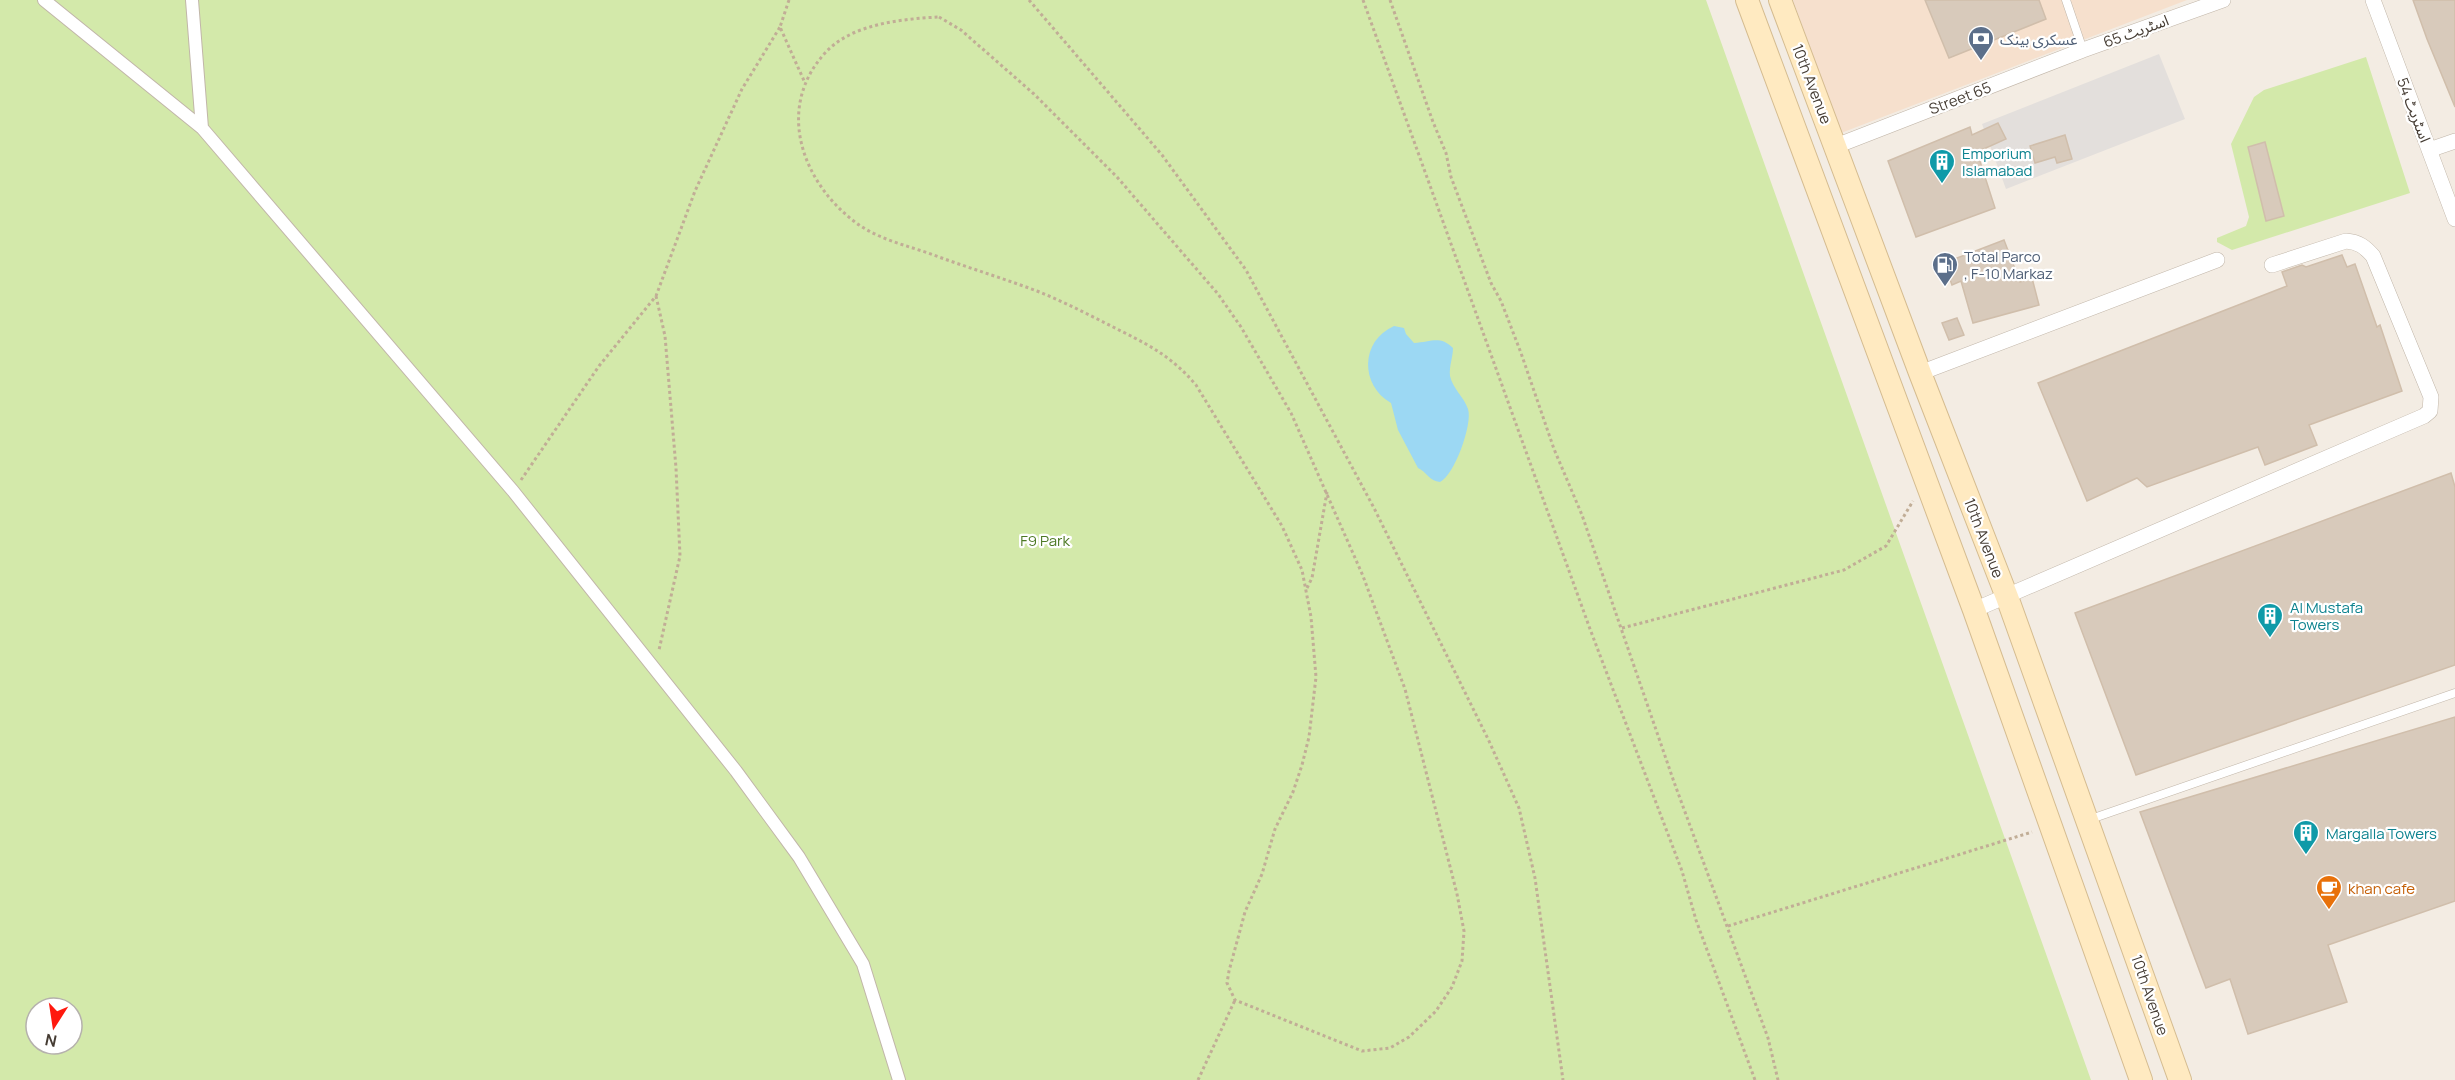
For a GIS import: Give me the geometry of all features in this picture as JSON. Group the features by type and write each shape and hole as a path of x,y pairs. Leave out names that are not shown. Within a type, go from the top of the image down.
{"main road":[{"name":"10th Avenue","path":"1747,0 1974,610 2141,1080"},
{"name":"10th Avenue","path":"1782,1 1920,373 2007,597 2180,1080"}],"street":[{"path":"44,0 202,128 513,491 736,771 799,857 863,964 899,1080"},
{"path":"192,0 202,128"},
{"name":"اسٹریٹ 65","path":"2083,50 2223,0"},
{"name":"اسٹریٹ 54","path":"2373,0 2455,219"},
{"name":"Street 65","path":"1836,146 2083,50"},
{"path":"2429,150 2455,141"},
{"path":"1974,610 2424,416 2430,411 2431,397 2373,256 2365,248 2357,242 2346,241 2272,265"},
{"path":"1920,373 2217,260"}],"lane":[{"path":"2066,0 2083,50"},
{"path":"2088,820 2455,693"}],"path":[{"path":"513,491 599,366 656,296 695,191 742,89 780,27 789,0"},
{"path":"1029,0 1162,155 1246,270 1374,508 1411,582 1489,741 1519,808 1536,878 1563,1080"},
{"path":"1364,0 1590,629 1682,871 1696,920 1755,1080"},
{"path":"1390,0 1446,153 1451,177 1491,283 1501,301 1521,353 1554,449 1582,515 1651,719 1768,1038 1778,1080"},
{"path":"939,17 961,30 1034,94 1117,177 1218,294 1241,327 1291,413 1363,576 1404,689 1457,894 1464,931 1461,961 1452,987 1436,1011 1409,1037 1390,1048 1362,1051 1235,1000 1227,982 1245,912 1262,874 1275,829 1293,792 1309,737 1316,677 1307,590 1302,570 1282,526 1215,415 1180,365 1149,345 1073,306 1013,282 885,239 856,223 837,206 819,184 805,160 799,142 798,122 805,83 818,60 831,46 856,32 899,21 939,17"},
{"path":"780,27 805,83"},
{"path":"655,669 680,556 676,468 665,336 656,296"},
{"path":"1622,628 1844,570 1886,546 1905,511 1926,483"},
{"path":"1307,590 1312,578 1327,491"},
{"path":"1728,926 2051,826"},
{"path":"1198,1080 1235,1000"}],"shaded area":[{"path":"1793,0 2187,0 1841,133"},
{"path":"2159,54 2185,119 2006,189 1982,124"}],"green space":[{"name":"F9 Park","path":"0,0 1706,0 2091,1080 0,1080"},
{"path":"2366,57 2410,193 2232,250 2217,242 2217,238 2246,226 2249,217 2231,144 2254,97 2264,90"}],"water":[{"path":"1394,326 1404,328 1414,343 1439,340 1453,348 1450,376 1468,409 1469,416 1461,449 1451,470 1440,482 1433,480 1418,468 1398,430 1391,403 1381,395 1369,375 1370,352 1375,342"}],"building":[{"path":"1925,0 2039,0 2046,19 1949,58"},
{"path":"2413,0 2455,0 2455,107 2427,39"},
{"name":"Emporium Islamabad","path":"1998,123 2006,139 1977,152 1995,208 1916,237 1888,161 1970,127 1972,135"},
{"path":"2065,135 2072,159 2057,163 2055,157 2035,163 2030,146"},
{"path":"2265,142 2284,216 2266,221 2248,147"},
{"path":"2004,240 2020,282 2032,278 2039,305 1973,323 1961,281 1952,285 1944,263"},
{"path":"2342,255 2347,267 2355,264 2377,327 2380,325 2402,391 2309,425 2317,445 2265,465 2258,447 2147,487 2137,478 2087,501 2038,383 2287,286 2282,272"},
{"path":"1957,318 1964,335 1949,340 1942,323"},
{"name":"Al Mustafa Towers","path":"2451,473 2455,487 2455,665 2136,775 2075,613"},
{"name":"Margalla Towers","path":"2455,717 2455,901 2328,945 2347,1002 2248,1034 2230,979 2206,988 2140,812"}],"place":[{"name":"عسکری بینک","path":"1981,62"},
{"name":"Emporium Islamabad","path":"1942,185"},
{"name":"Total Parco , F-10 Markaz","path":"1945,288"},
{"name":"Al Mustafa Towers","path":"2270,639"},
{"name":"Margalla Towers","path":"2306,856"},
{"name":"khan cafe","path":"2329,911"}]}
